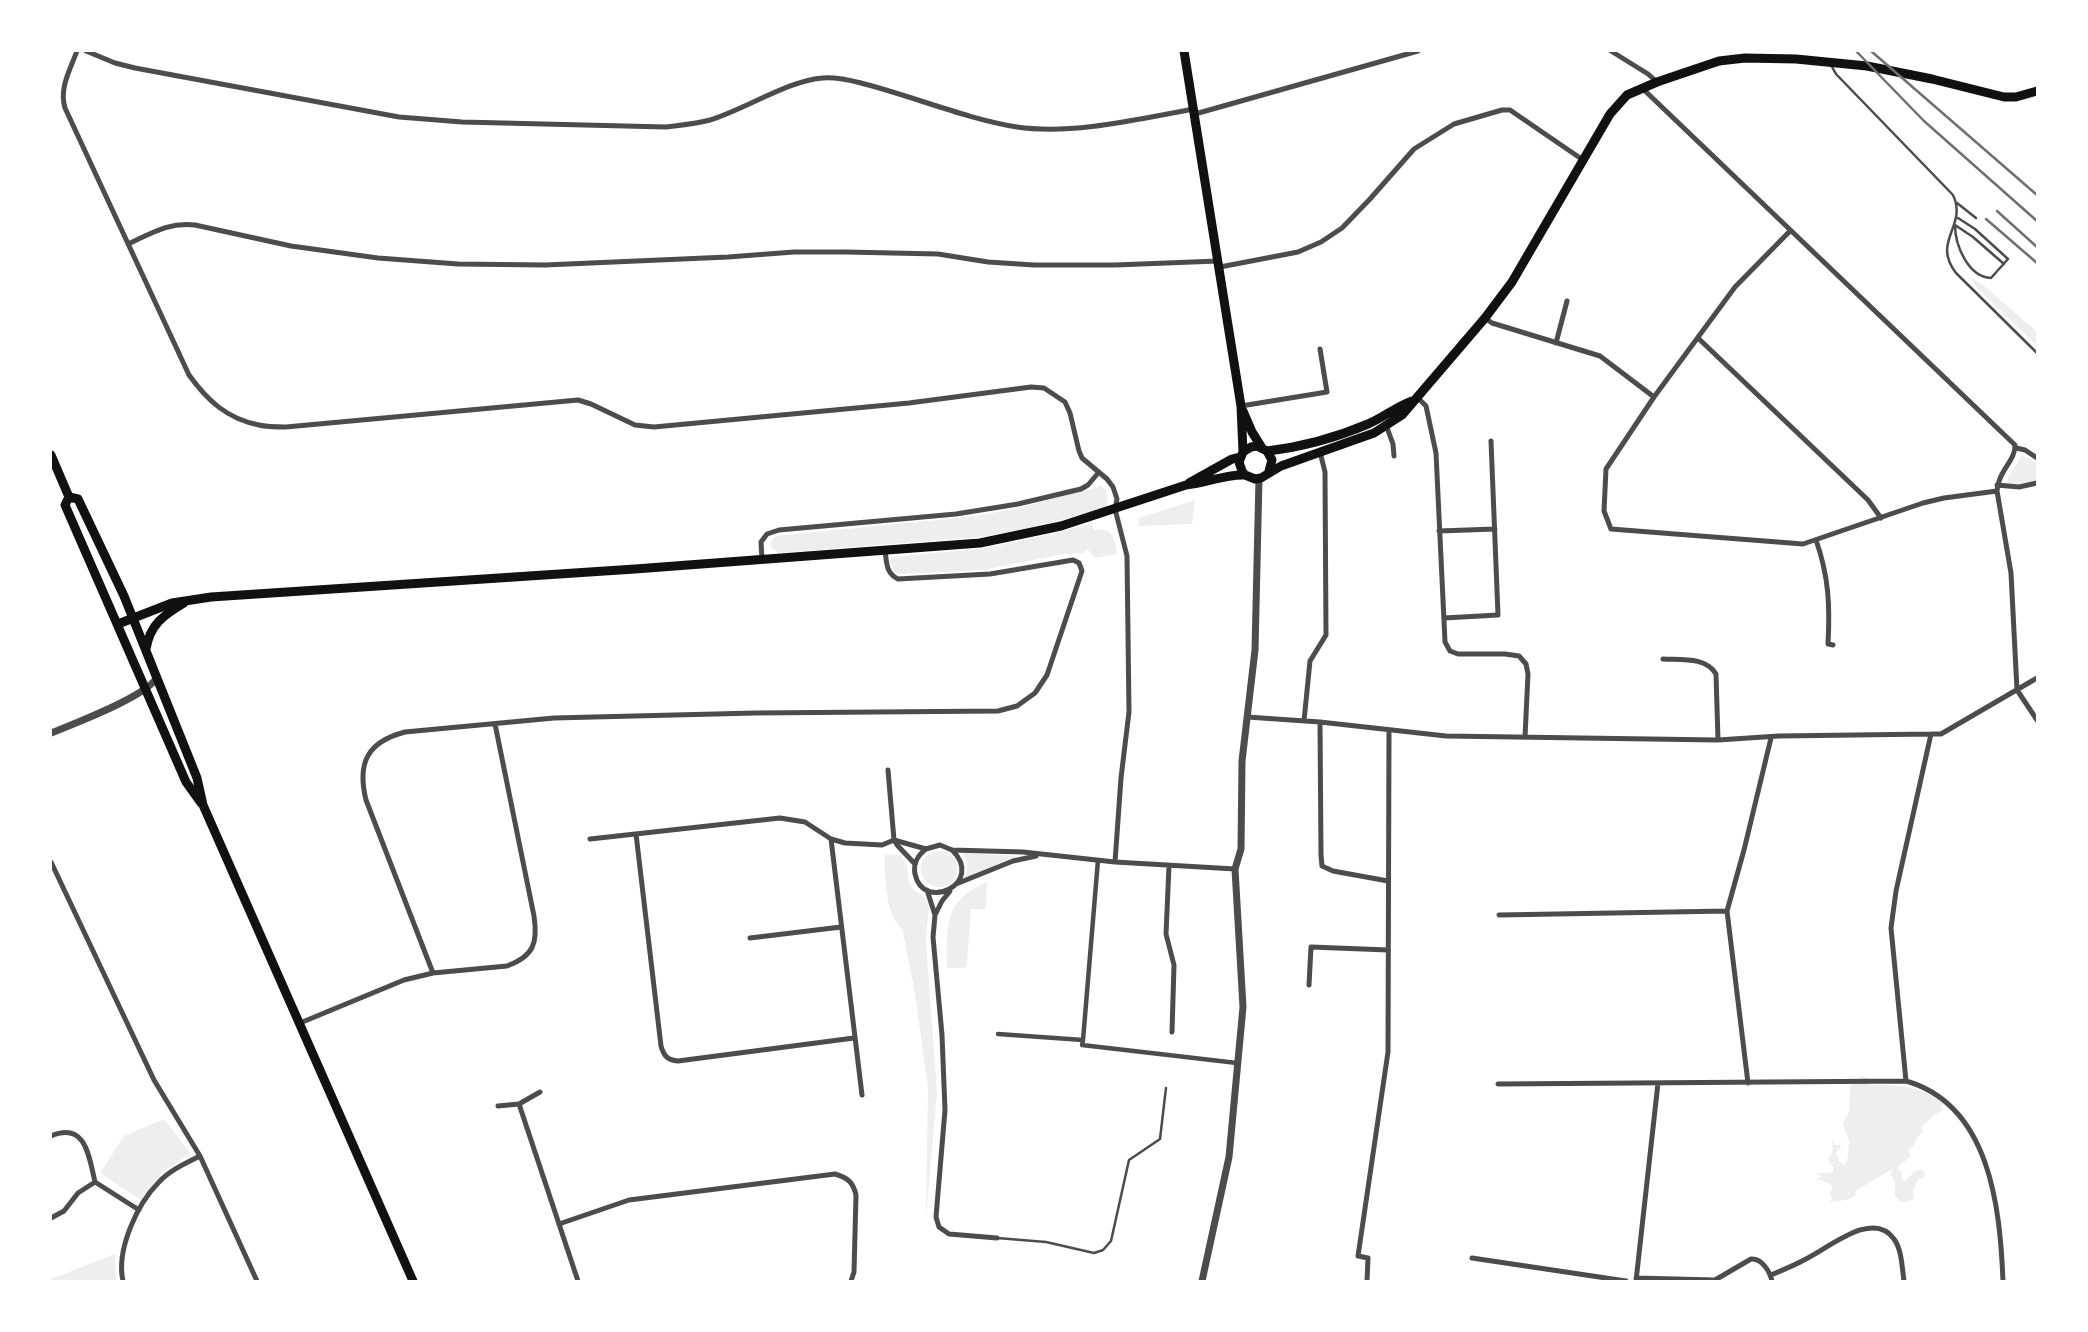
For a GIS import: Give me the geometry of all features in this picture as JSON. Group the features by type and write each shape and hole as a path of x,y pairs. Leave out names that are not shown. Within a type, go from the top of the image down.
{"main road":[{"path":"1184,51 1241,406 1240,467 1245,475"},
{"path":"118,624 172,603 192,599 981,543 1061,526 1186,485 1206,483 1228,475 1259,478 1269,471 1374,433 1402,415 1485,318 1521,268 1614,108 1622,99 1642,88 1745,54 1867,66 2004,97 2016,97 2037,91"},
{"path":"1186,485 1251,447 1265,449 1317,442 1363,426 1415,399"},
{"path":"1241,406 1252,432 1272,460 1269,471"},
{"path":"51,455 69,497 65,505 145,690 186,782 203,805"},
{"path":"69,497 78,499 133,618 197,778 203,805 413,1281"},
{"path":"146,649 150,633 157,621 192,599"}],"street":[{"path":"77,51 63,90 62,100 69,119 189,375 214,405 234,417 258,425 286,427 578,400 635,425 653,427 909,403 1031,387 1044,388 1065,402 1079,451 1087,463 1112,486 1117,499 1115,509 1128,563 1130,691 1115,862"},
{"path":"86,51 135,68 341,107 399,117 462,122 640,127 680,125 711,120 805,81 840,78 989,121 1020,127 1064,128 1195,111 1418,51"},
{"path":"1613,51 1657,82"},
{"path":"1642,88 2016,448 2037,458"},
{"path":"128,244 166,226 180,223 291,246 378,258 458,264 570,264 794,252 938,254 988,262 1034,265 1219,264 1297,252 1321,242 1342,228 1414,149 1454,124 1502,110 1510,110 1584,160"},
{"path":"1790,231 1735,287 1654,397 1606,469 1604,511 1611,528 1803,544 1923,503 2037,483"},
{"path":"1556,342 1567,301"},
{"path":"1485,318 1492,323 1600,356 1654,397"},
{"path":"1698,338 1868,499 1881,518"},
{"path":"1241,406 1327,392 1320,349"},
{"path":"1415,399 1426,406 1436,453 1445,642 1450,651 1458,654 1505,654 1518,656 1526,664 1528,674 1525,737"},
{"path":"1381,417 1394,456"},
{"path":"1444,618 1499,615 1490,441"},
{"path":"2016,448 2002,471 1997,488 2011,573 2017,690 2037,720"},
{"path":"1304,721 1310,661 1326,635 1325,472 1320,452"},
{"path":"762,559 761,542 767,534 779,530 956,514 1018,504 1081,489 1099,472"},
{"path":"1202,1281 1229,1157 1243,992 1235,869 1241,849 1242,761 1255,650 1259,478"},
{"path":"1439,531 1494,529"},
{"path":"1816,540 1825,564 1830,607 1828,644 1833,645"},
{"path":"433,973 366,800 362,782 363,765 372,749 387,737 405,732 554,718 998,711 1017,706 1035,692 1047,675 1082,571 1079,563 1073,560 990,574 898,579 887,569 885,551"},
{"path":"1663,659 1703,662 1717,674 1718,740"},
{"path":"51,733 145,690 157,679 156,674"},
{"path":"1247,717 1446,736 1718,740 1941,734 2037,678"},
{"path":"1320,722 1322,866 1333,871 1388,881"},
{"path":"300,1023 404,980 433,973 508,966 527,956 535,944 534,916 495,724"},
{"path":"1367,1281 1368,1258 1358,1256 1388,1052 1389,730"},
{"path":"1906,1081 1891,928 1896,891 1931,734"},
{"path":"1748,1083 1727,911 1770,738"},
{"path":"887,770 894,840 915,864 918,880 928,890 935,915 933,937 942,1035 945,1110 936,1217 939,1227 949,1234 997,1238"},
{"path":"590,839 780,818 805,822 831,839 845,843 882,845 894,840 926,849"},
{"path":"636,834 661,1046 669,1060 854,1038"},
{"path":"831,839 862,1095"},
{"path":"915,864 926,849 940,845 953,850 1023,852 1115,862 1235,869"},
{"path":"935,915 961,875 960,859 953,850"},
{"path":"928,890 942,892 1013,861 1038,855"},
{"path":"1098,860 1082,1045 1237,1063"},
{"path":"51,864 154,1080 200,1156 257,1281"},
{"path":"1169,866 1166,934 1174,965 1172,1032"},
{"path":"1499,915 1727,911"},
{"path":"750,938 842,927"},
{"path":"1309,985 1311,947 1388,950"},
{"path":"998,1034 1083,1040"},
{"path":"1498,1084 1906,1081 1927,1088 1945,1100 1967,1126 1978,1146 1987,1169 2001,1232 2003,1281"},
{"path":"1658,1083 1636,1280 1715,1280 1751,1259 1760,1260 1771,1278 1845,1236 1871,1228 1884,1229 1893,1236 1898,1246 1904,1281"},
{"path":"498,1106 519,1104 540,1092"},
{"path":"519,1104 578,1281"},
{"path":"51,1136 62,1131 76,1135 86,1146 95,1182 139,1210"},
{"path":"123,1281 120,1263 139,1210 159,1181 200,1156"},
{"path":"559,1224 629,1200 835,1174 847,1177 854,1185 856,1195 854,1272 851,1281"},
{"path":"51,1218 64,1211 78,1194 95,1182"},
{"path":"1472,1258 1579,1278 1626,1281"}],"lane":[{"path":"1830,62 1836,74 1947,187 1957,203 1976,218"},
{"path":"1957,203 1958,218 1950,231 1947,246 1953,269 2037,353"},
{"path":"1955,225 1960,251 1975,270 1988,279 2008,259 1975,229 1958,218"},
{"path":"1955,225 2004,264"},
{"path":"997,1238 1046,1242 1094,1253 1103,1250 1111,1241 1129,1160 1160,1139 1166,1088"}],"shaded area":[{"path":"1971,278 1983,285 2037,332 2037,346 1975,286"},
{"path":"2022,455 2037,463 2037,481 2013,485 2008,483 2008,478"},
{"path":"1101,486 1106,490 1106,508 1025,529 980,537 778,553 771,547 771,541 776,536 976,516"},
{"path":"1195,500 1192,524 1138,526 1139,518"},
{"path":"1092,524 1094,530 1105,530 1112,535 1117,554 1095,558 1088,550 983,570 900,574 894,572 890,562 891,557 979,549"},
{"path":"939,851 952,856 957,869 952,882 939,887 926,882 921,869 926,856"},
{"path":"963,853 1017,856 966,878 967,862"},
{"path":"885,854 902,856 913,889 929,904 926,941 937,1092 926,1217 928,1088 915,994 902,928 892,913 887,894"},
{"path":"987,882 986,909 971,909 967,965 963,968 947,968 950,916 962,898"},
{"path":"1862,1076 1870,1079 1871,1085 1910,1088 1927,1093 1944,1104 1941,1107 1943,1110 1921,1127 1923,1132 1908,1150 1911,1156 1897,1168 1905,1181 1921,1169 1925,1173 1923,1178 1918,1179 1913,1190 1914,1198 1908,1202 1901,1202 1895,1196 1895,1181 1890,1174 1894,1168 1855,1191 1856,1194 1850,1199 1828,1203 1832,1199 1830,1193 1833,1186 1816,1180 1822,1176 1815,1174 1833,1172 1828,1159 1833,1151 1832,1139 1835,1145 1841,1147 1836,1153 1839,1161 1844,1165 1847,1162 1849,1141 1843,1123 1849,1112 1851,1087"},
{"path":"164,1119 191,1154 163,1171 141,1200 100,1173 124,1136"},
{"path":"115,1254 116,1281 51,1281 51,1279"}],"railway":[{"path":"1856,51 1924,121 2037,221"},
{"path":"1871,51 2037,195"},
{"path":"1997,211 2037,247"},
{"path":"1986,219 2037,263"}]}
